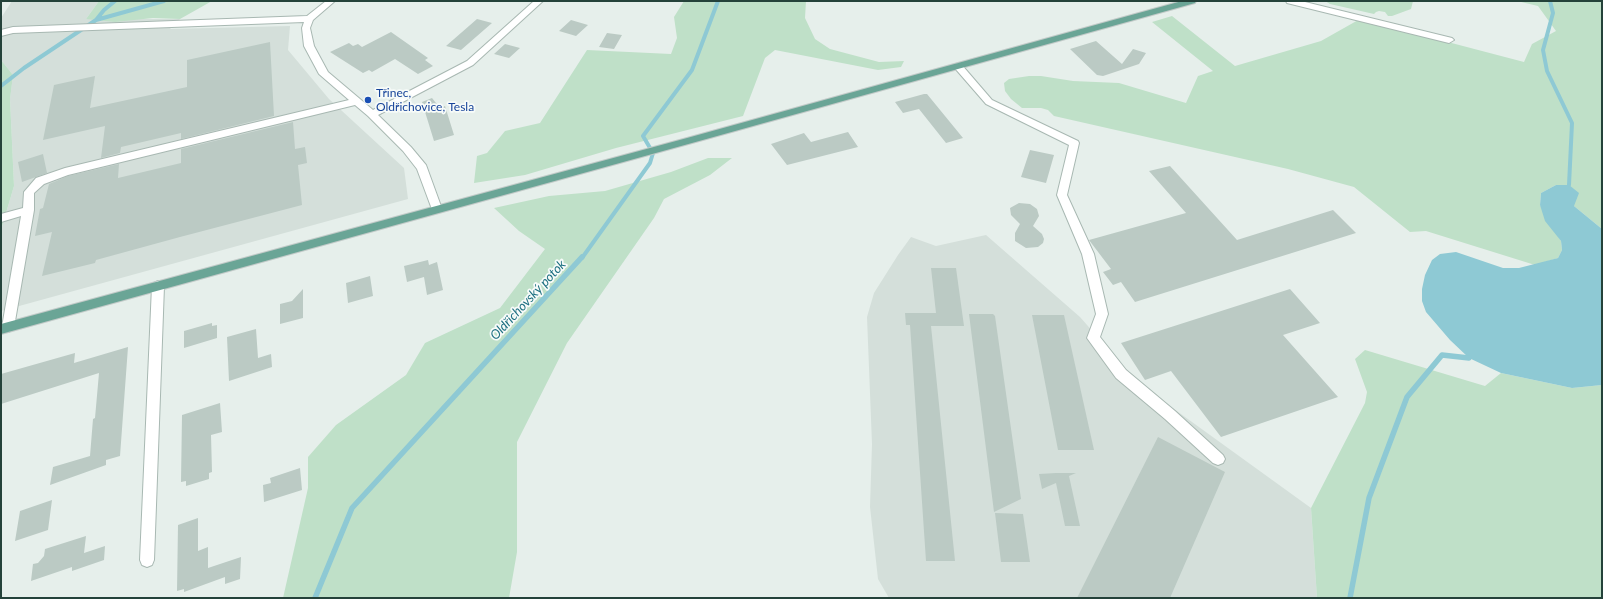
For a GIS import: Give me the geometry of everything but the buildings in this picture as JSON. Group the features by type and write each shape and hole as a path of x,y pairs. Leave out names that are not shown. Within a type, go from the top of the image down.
{"main road":[{"path":"5,328 437,209 615,162 1192,1"}],"street":[{"path":"331,1 309,19 306,28 309,46 324,74 372,114 407,149 422,168 437,209"},
{"path":"372,114 470,63 539,1"},
{"path":"1290,1 1449,40"},
{"path":"1,33 13,30 309,19"},
{"path":"958,66 989,102 1074,144 1062,195 1088,254 1102,314 1093,338 1121,374 1170,415 1218,459"},
{"path":"5,328 28,210 29,192 40,181 65,172 357,101"},
{"path":"1,218 28,210"},
{"path":"147,560 158,286"}],"shaded area":[{"path":"12,1 99,1 86,19 180,19 170,29 290,26 288,50 329,99 404,168 408,199 1,311 1,230 14,186 10,99 13,75 1,60 1,18"},
{"path":"986,235 1080,317 1138,383 1311,508 1317,598 889,598 878,579 870,507 872,444 867,317 874,293 911,237 936,246"}],"green space":[{"path":"99,1 212,1 180,19 153,18 115,22 86,19"},
{"path":"684,1 806,1 805,18 815,39 830,49 879,62 904,61 901,67 878,70 775,50 765,58 743,116 616,148 525,175 474,183 477,156 487,153 505,131 540,123 587,50 671,54 677,38 674,17"},
{"path":"1325,1 1413,1 1411,9 1388,16 1385,12 1379,11 1374,14 1330,4"},
{"path":"1517,1 1602,1 1602,229 1574,206 1556,185 1541,193 1540,205 1561,241 1562,250 1558,258 1535,265 1426,231 1410,232 1354,187 1288,169 1054,116 1048,110 1041,108 1022,108 1011,99 1005,91 1004,83 1009,79 1041,76 1073,81 1119,83 1186,103 1198,76 1213,71 1152,22 1172,16 1235,66 1321,41 1360,19 1524,62 1532,44 1556,31 1538,6"},
{"path":"1,60 13,75 10,99 14,186 1,230"},
{"path":"708,158 732,158 710,175 664,199 654,218 567,343 517,442 517,552 509,598 283,598 308,488 308,457 336,425 406,375 425,343 500,308 545,249 519,231 494,208 549,196 605,191 671,172"},
{"path":"1365,350 1485,386 1501,373 1572,388 1602,385 1602,598 1317,598 1311,508 1365,403 1367,392 1355,359"}],"water":[{"path":"1556,185 1569,185 1579,193 1574,206 1602,229 1602,385 1572,388 1501,373 1469,358 1450,340 1426,312 1422,301 1422,289 1425,275 1432,260 1440,254 1456,252 1503,268 1519,268 1558,258 1562,250 1561,241 1545,221 1540,205 1541,193"}],"waterway":[{"path":"96,20 104,10 115,1"},
{"path":"96,20 164,1"},
{"name":"Oldřichovský potok","path":"582,258 650,163 653,153 643,136 692,70 718,1"},
{"path":"1550,1 1553,13 1543,50 1547,71 1572,123 1569,185"},
{"path":"1,86 24,68 96,20"},
{"name":"Oldřichovský potok","path":"315,598 352,508 582,257"},
{"path":"1350,598 1369,498 1407,397 1442,355 1469,358"}],"place":[{"name":"Třinec, Oldřichovice, Tesla","path":"368,100"}]}
